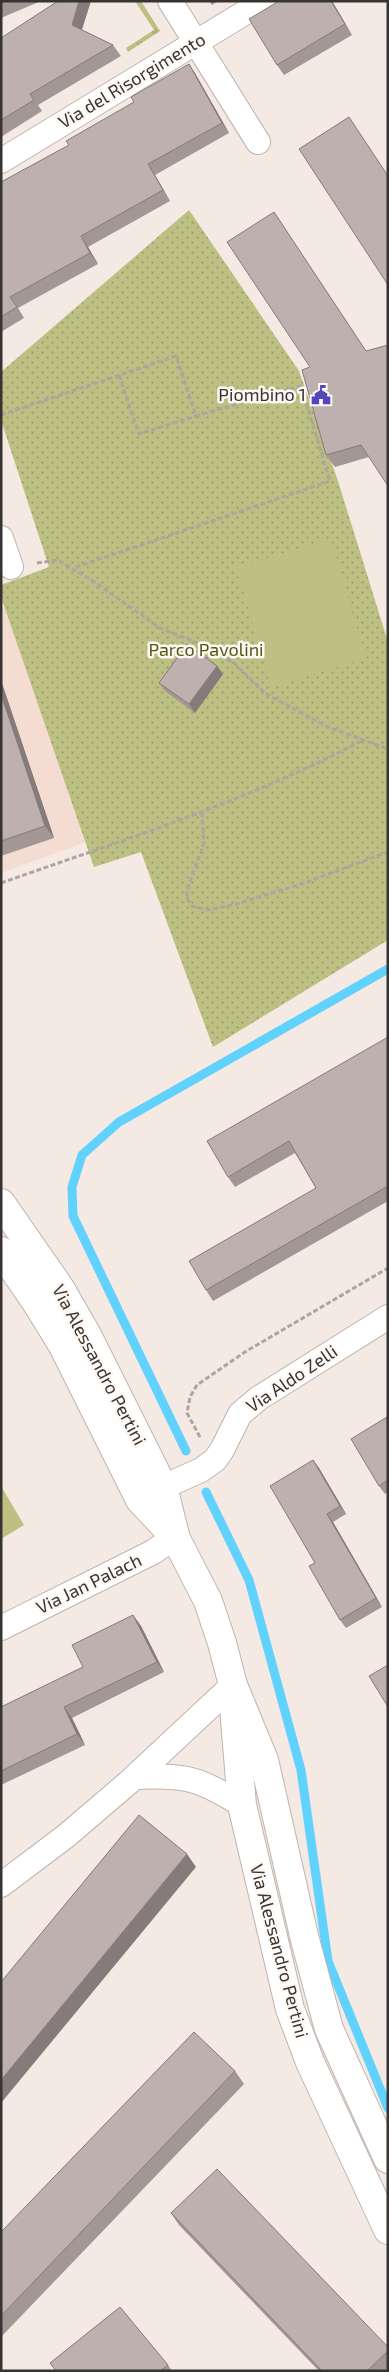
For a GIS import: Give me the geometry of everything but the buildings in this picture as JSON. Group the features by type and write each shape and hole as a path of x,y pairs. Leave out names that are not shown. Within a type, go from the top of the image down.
{"street":[{"path":"170,1 258,142"},
{"name":"Via del Risorgimento","path":"1,161 264,1"},
{"path":"1,538 11,567"},
{"name":"Via Alessandro Pertini","path":"1,1203 60,1288 163,1487 175,1537"},
{"name":"Via Alessandro Pertini","path":"1,1252 36,1302 63,1346 140,1500 175,1537 192,1566 208,1601 233,1685 264,1760 304,1936 329,2029 388,2159"},
{"name":"Via Aldo Zelli","path":"163,1487 201,1470 215,1460 240,1414 259,1398 388,1318"},
{"name":"Via Jan Palach","path":"1,1628 153,1552 175,1537"},
{"path":"1,1885 66,1836 135,1777 233,1685"},
{"name":"Via Alessandro Pertini","path":"233,1685 242,1806 290,2009 310,2062 388,2230"},
{"path":"135,1777 163,1776 189,1778 212,1786 242,1806"}],"path":[{"path":"1,415 176,356 196,416"},
{"path":"72,568 330,481 301,386 139,434 119,375"},
{"path":"11,567 58,560 160,628 195,642 234,663 264,693 328,727 388,749"},
{"path":"1,883 202,812 289,776 363,740"},
{"path":"202,812 204,843 187,890 187,898 192,906 208,910 271,895 388,852"},
{"path":"215,1460 187,1413 190,1397 197,1385 238,1357 388,1268"}],"shaded area":[{"path":"6,607 86,842 1,873 1,609"}],"green space":[{"path":"135,1 141,1 160,31 128,52 126,48 154,30"},
{"name":"Parco Pavolini","path":"189,210 299,371 338,481 388,642 388,940 213,1047 141,852 94,867 1,597 1,585 49,567 1,420 1,372"},
{"path":"331,539 366,659 271,687 236,567"},
{"path":"1,1486 24,1525 1,1539"}],"waterway":[{"path":"186,1451 73,1216 72,1187 82,1155 119,1122 388,969"},
{"path":"206,1492 249,1580 301,1770 328,1961 388,2108"}],"place":[{"name":"Piombino 1","path":"321,395"}]}
